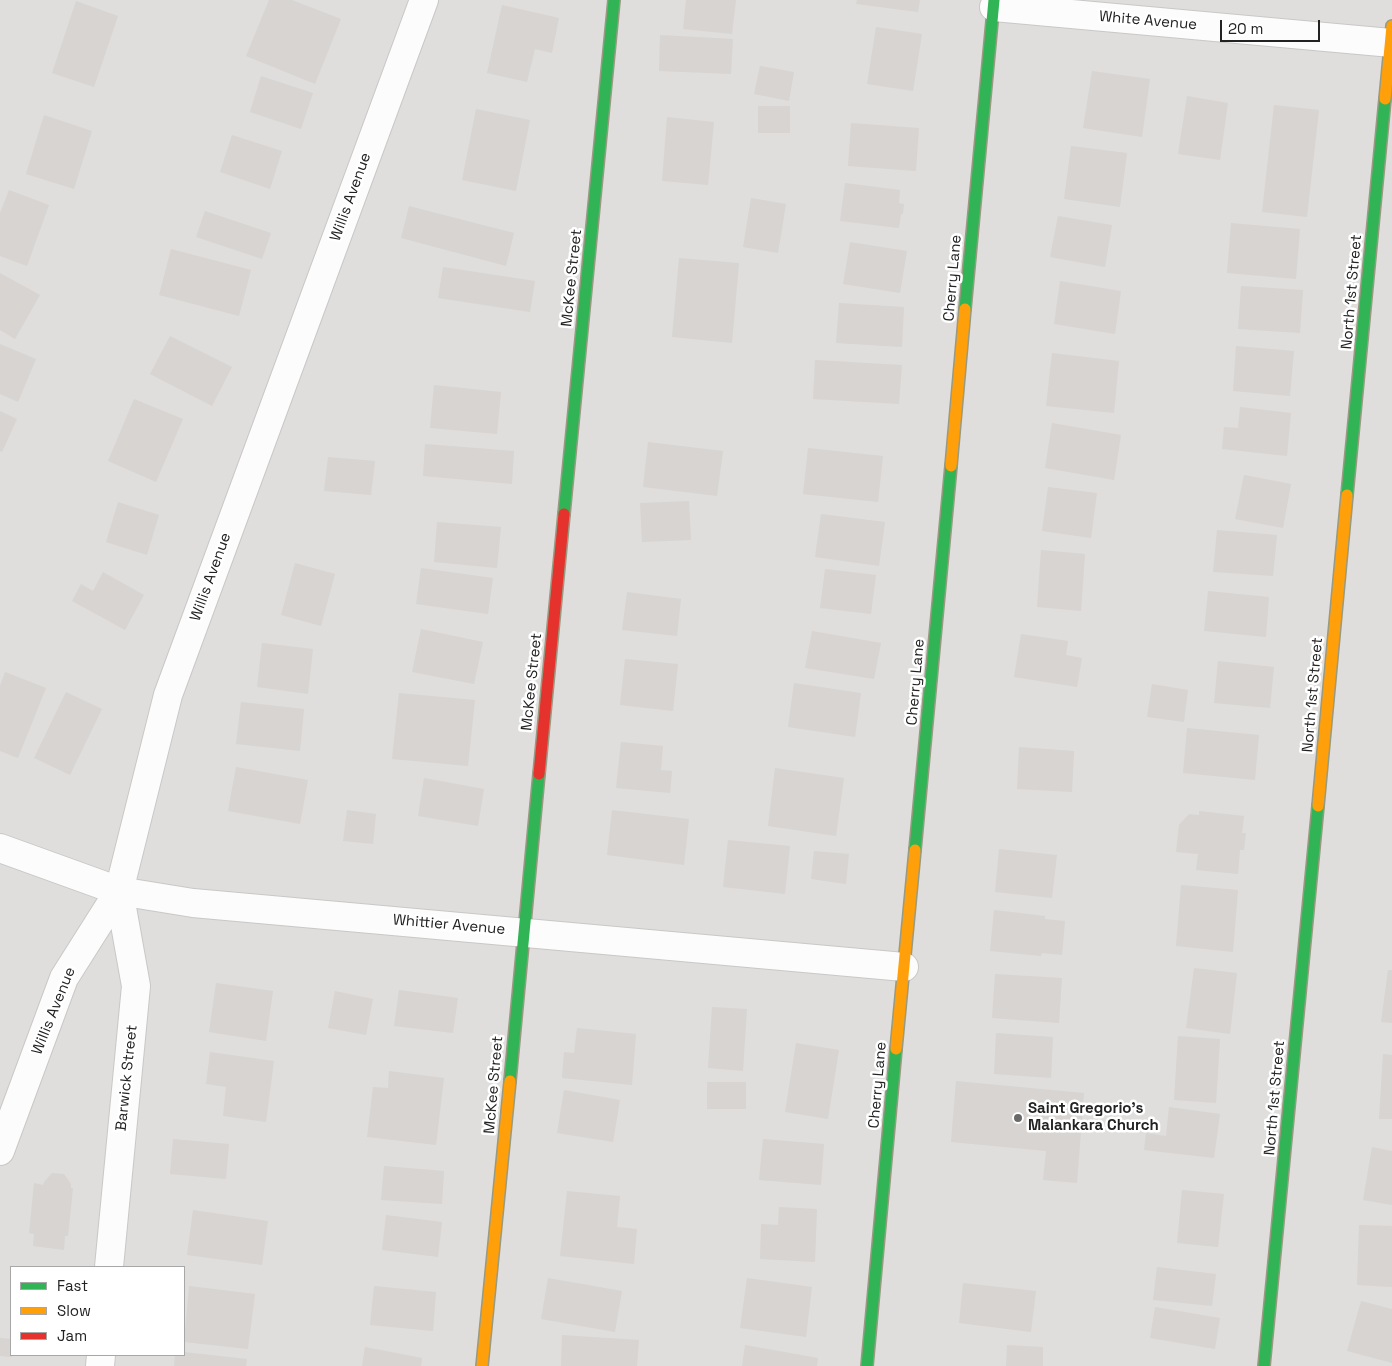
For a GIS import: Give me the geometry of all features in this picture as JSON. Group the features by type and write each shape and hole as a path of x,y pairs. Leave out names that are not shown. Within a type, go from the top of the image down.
{"street":[{"name":"Willis Avenue","path":"0,1152 64,978 119,891 168,694 424,0"},
{"name":"McKee Street","path":"482,1366 614,0"},
{"name":"White Avenue","path":"994,3 1391,37"},
{"name":"Cherry Lane","path":"867,1366 994,3"},
{"name":"North 1st Street","path":"1264,1366 1391,37"},
{"name":"Whittier Avenue","path":"0,848 119,891 193,903 904,967"},
{"name":"Barwick Street","path":"109,1266 136,986 119,891"}],"shaded area":[{"path":"0,0 1392,0 1392,1366 0,1366"}],"building":[{"path":"269,0 292,0 341,19 315,84 246,56"},
{"path":"686,0 736,0 732,34 683,29"},
{"path":"857,0 920,0 918,12 856,4"},
{"path":"76,1 118,16 94,87 52,73"},
{"path":"502,5 559,18 552,53 535,49 527,82 487,73"},
{"path":"876,27 922,34 913,91 867,84"},
{"path":"660,35 733,39 731,74 659,71"},
{"path":"760,66 794,72 789,101 754,94"},
{"path":"1092,71 1150,79 1142,137 1083,128"},
{"path":"261,76 313,93 301,129 250,112"},
{"path":"1187,96 1228,103 1220,160 1178,154"},
{"path":"1274,105 1319,110 1307,217 1262,212"},
{"path":"758,106 790,106 790,133 758,133"},
{"path":"476,109 530,120 516,191 462,180"},
{"path":"44,115 92,131 74,189 26,174"},
{"path":"667,117 714,122 708,185 662,181"},
{"path":"851,123 919,128 916,171 848,166"},
{"path":"232,135 282,151 270,189 220,172"},
{"path":"1071,146 1127,153 1120,207 1064,199"},
{"path":"845,183 900,190 899,203 904,204 899,228 840,221"},
{"path":"9,190 49,205 27,266 0,256 0,213"},
{"path":"751,198 786,204 778,253 743,247"},
{"path":"409,206 514,233 506,266 401,238"},
{"path":"205,211 271,233 262,259 196,237"},
{"path":"1058,216 1112,225 1105,267 1050,257"},
{"path":"1231,223 1300,229 1296,279 1227,273"},
{"path":"850,242 907,251 900,293 843,284"},
{"path":"171,249 251,270 239,316 159,295"},
{"path":"679,258 739,263 732,343 672,337"},
{"path":"443,267 535,281 530,312 438,298"},
{"path":"0,273 40,295 15,339 0,330"},
{"path":"1060,281 1121,291 1115,334 1054,324"},
{"path":"1241,286 1303,290 1300,333 1238,329"},
{"path":"839,303 904,307 902,347 836,343"},
{"path":"170,336 232,367 212,406 150,374"},
{"path":"0,344 36,359 18,402 0,394"},
{"path":"1236,346 1294,351 1290,396 1233,391"},
{"path":"1052,353 1119,361 1114,413 1046,406"},
{"path":"815,360 902,365 899,404 813,399"},
{"path":"434,385 501,392 497,434 430,428"},
{"path":"134,399 183,419 156,482 108,461"},
{"path":"1240,407 1291,413 1287,456 1222,449 1224,427 1238,428"},
{"path":"0,411 17,419 2,452 0,451"},
{"path":"1052,423 1121,435 1114,480 1045,468"},
{"path":"648,442 723,451 717,496 643,487"},
{"path":"425,444 514,451 512,484 423,476"},
{"path":"808,448 883,456 878,502 803,494"},
{"path":"328,457 375,461 371,495 324,491"},
{"path":"1244,475 1291,484 1283,528 1235,519"},
{"path":"1048,487 1097,493 1091,538 1042,531"},
{"path":"689,501 691,540 642,542 640,503"},
{"path":"118,502 159,515 147,555 106,542"},
{"path":"821,514 885,522 879,566 815,557"},
{"path":"437,522 501,527 497,568 434,562"},
{"path":"1217,530 1277,535 1273,576 1213,572"},
{"path":"1041,550 1085,554 1081,611 1037,607"},
{"path":"295,563 335,574 321,626 281,615"},
{"path":"421,568 493,578 488,614 416,604"},
{"path":"825,569 876,575 871,614 820,608"},
{"path":"103,572 144,595 125,630 72,601 81,584 93,591"},
{"path":"1208,591 1269,597 1266,637 1204,631"},
{"path":"627,592 681,599 677,636 622,630"},
{"path":"421,629 483,642 474,684 412,672"},
{"path":"812,631 881,643 874,679 805,668"},
{"path":"1021,634 1068,641 1066,655 1082,658 1077,687 1014,677"},
{"path":"262,643 313,649 308,694 257,687"},
{"path":"625,659 678,664 673,711 620,705"},
{"path":"1218,661 1274,667 1270,708 1214,703"},
{"path":"5,672 46,688 18,758 0,751 0,686"},
{"path":"794,683 861,693 855,737 788,727"},
{"path":"1152,684 1188,690 1184,722 1147,717"},
{"path":"66,692 102,709 70,775 34,758"},
{"path":"399,693 475,700 468,766 392,759"},
{"path":"241,702 304,709 300,751 236,744"},
{"path":"1187,728 1259,735 1255,780 1183,773"},
{"path":"621,742 663,746 661,770 672,771 670,793 616,788"},
{"path":"1019,747 1074,751 1072,792 1017,789"},
{"path":"236,767 308,780 300,824 228,811"},
{"path":"775,768 844,778 836,836 768,826"},
{"path":"424,778 484,789 478,826 418,816"},
{"path":"347,810 376,814 373,844 343,841"},
{"path":"612,810 689,819 684,865 607,855"},
{"path":"1199,811 1244,816 1242,833 1246,833 1244,850 1240,850 1238,874 1196,870 1198,854 1176,852 1179,825 1189,814 1199,815"},
{"path":"728,840 790,846 785,894 723,887"},
{"path":"999,849 1057,855 1052,898 995,892"},
{"path":"814,851 849,854 846,884 811,879"},
{"path":"1181,885 1238,890 1233,952 1176,946"},
{"path":"994,910 1045,916 1045,919 1065,921 1062,955 1042,953 1041,956 990,951"},
{"path":"1194,968 1237,973 1230,1034 1186,1028"},
{"path":"1388,970 1392,970 1392,1023 1381,1022"},
{"path":"995,974 1062,978 1059,1023 992,1018"},
{"path":"216,983 273,991 266,1041 209,1032"},
{"path":"399,990 458,998 453,1033 394,1026"},
{"path":"335,991 373,999 366,1035 328,1028"},
{"path":"712,1007 747,1009 743,1071 708,1068"},
{"path":"577,1028 636,1034 632,1085 562,1078 564,1052 574,1053"},
{"path":"996,1033 1053,1037 1051,1078 994,1074"},
{"path":"1178,1036 1220,1039 1216,1103 1174,1100"},
{"path":"796,1043 839,1050 828,1119 785,1112"},
{"path":"210,1052 274,1061 266,1122 223,1116 226,1087 206,1084"},
{"path":"1383,1054 1392,1055 1392,1119 1379,1119"},
{"path":"389,1071 444,1078 436,1145 367,1137 373,1087 388,1088"},
{"name":"Saint Gregorio's Malankara Church","path":"956,1081 1084,1093 1077,1183 1043,1180 1046,1151 951,1142"},
{"path":"707,1082 746,1082 746,1109 707,1109"},
{"path":"564,1090 620,1100 613,1142 557,1133"},
{"path":"1169,1107 1220,1114 1214,1158 1144,1150 1146,1133 1166,1136"},
{"path":"173,1139 229,1144 226,1179 170,1174"},
{"path":"763,1139 824,1144 821,1185 759,1180"},
{"path":"1372,1147 1392,1151 1392,1205 1363,1200"},
{"path":"384,1166 444,1171 442,1204 381,1200"},
{"path":"52,1173 64,1174 71,1184 71,1188 73,1188 68,1236 65,1236 64,1250 33,1246 34,1234 29,1233 34,1183 43,1185"},
{"path":"1182,1190 1224,1194 1218,1247 1177,1243"},
{"path":"567,1191 620,1196 617,1227 637,1229 634,1264 560,1256"},
{"path":"779,1207 817,1209 815,1262 760,1259 761,1224 778,1225"},
{"path":"193,1210 268,1221 262,1265 187,1255"},
{"path":"386,1215 442,1222 438,1257 382,1250"},
{"path":"1359,1225 1392,1226 1392,1287 1357,1285"},
{"path":"1157,1267 1216,1274 1212,1306 1153,1300"},
{"path":"548,1278 622,1291 615,1332 541,1319"},
{"path":"747,1278 812,1287 806,1337 740,1328"},
{"path":"963,1283 1036,1291 1031,1332 959,1323"},
{"path":"189,1286 255,1294 248,1349 185,1342"},
{"path":"374,1286 436,1292 433,1331 370,1325"},
{"path":"1361,1301 1392,1309 1392,1363 1347,1351"},
{"path":"1155,1307 1220,1318 1215,1349 1150,1338"},
{"path":"562,1335 639,1340 637,1366 561,1366"},
{"path":"0,1338 10,1339 10,1356 12,1357 0,1356"},
{"path":"745,1345 818,1358 817,1366 742,1366"},
{"path":"1007,1345 1043,1347 1043,1366 1006,1366"},
{"path":"365,1347 422,1358 421,1366 362,1366"},
{"path":"185,1352 247,1359 246,1366 174,1366 175,1356 185,1356"}],"traffic: fast":[{"path":"564,514 614,0"},
{"path":"965,309 994,0"},
{"path":"1347,495 1385,99"},
{"path":"915,850 951,466"},
{"path":"510,1081 539,774"},
{"path":"1264,1366 1318,806"},
{"path":"867,1366 896,1049"}],"traffic: slow":[{"path":"1385,99 1392,26"},
{"path":"951,466 965,309"},
{"path":"1318,806 1347,495"},
{"path":"896,1049 915,850"},
{"path":"482,1366 510,1081"}],"traffic: jam":[{"path":"539,774 564,514"}],"place":[{"name":"Saint Gregorio's Malankara Church","path":"1018,1118"}]}
